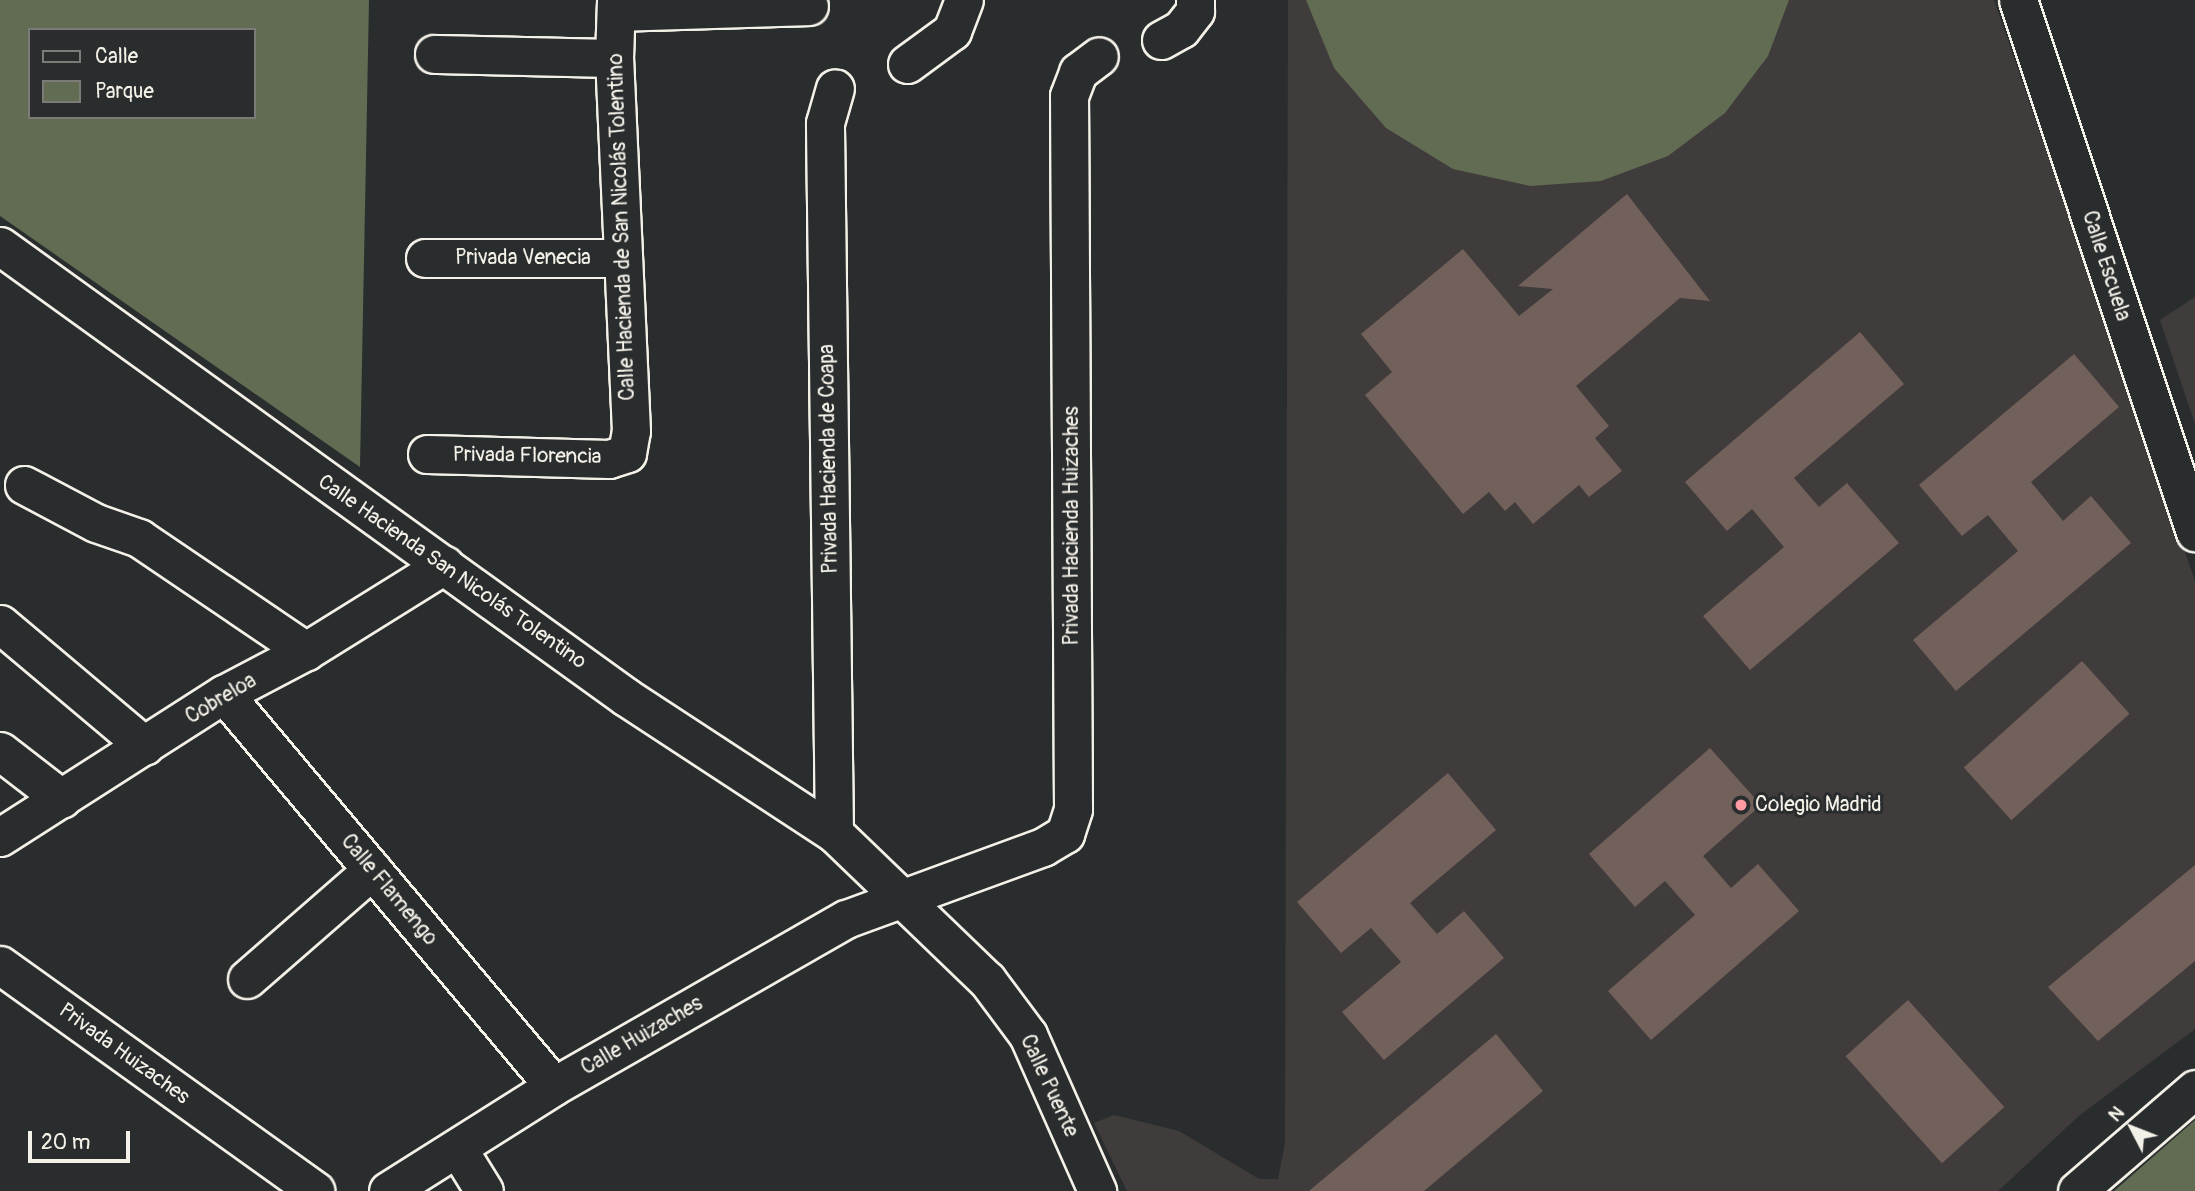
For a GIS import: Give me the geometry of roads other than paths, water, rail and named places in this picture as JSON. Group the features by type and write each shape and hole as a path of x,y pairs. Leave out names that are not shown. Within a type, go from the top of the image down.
{"street":[{"path":"908,64 952,31 964,0"},
{"path":"1161,40 1181,29 1195,11 1195,0"},
{"name":"Calle Escuela","path":"2018,0 2195,532"},
{"path":"617,6 809,6"},
{"name":"Calle Hacienda de San Nicolás Tolentino","path":"617,6 614,58 621,258 631,431 627,453"},
{"path":"434,54 614,58"},
{"name":"Privada Hacienda Huizaches","path":"904,896 1042,847 1065,834 1073,809 1069,96 1078,72 1099,56"},
{"name":"Privada Hacienda de Coapa","path":"835,88 825,123 835,832"},
{"name":"Calle Hacienda San Nicolás Tolentino","path":"0,246 626,697 835,832 904,896"},
{"name":"Privada Venecia","path":"425,258 621,258"},
{"name":"Privada Florencia","path":"427,454 609,459 627,453"},
{"path":"24,485 96,523 139,538 306,651"},
{"name":"Cobreloa","path":"0,837 224,694 306,651 444,565"},
{"path":"0,624 145,746"},
{"name":"Calle Flamengo","path":"224,694 554,1086"},
{"path":"0,751 62,799"},
{"path":"247,979 372,870"},
{"name":"Calle Huizaches","path":"388,1191 554,1086 846,919 904,896"},
{"name":"Calle Puente","path":"904,896 988,980 1028,1035 1097,1191"},
{"name":"Privada Huizaches","path":"0,965 316,1191"},
{"path":"2077,1191 2195,1089"},
{"path":"458,1149 484,1191"}],"place":[{"name":"Colegio Madrid","path":"1741,805"}]}
